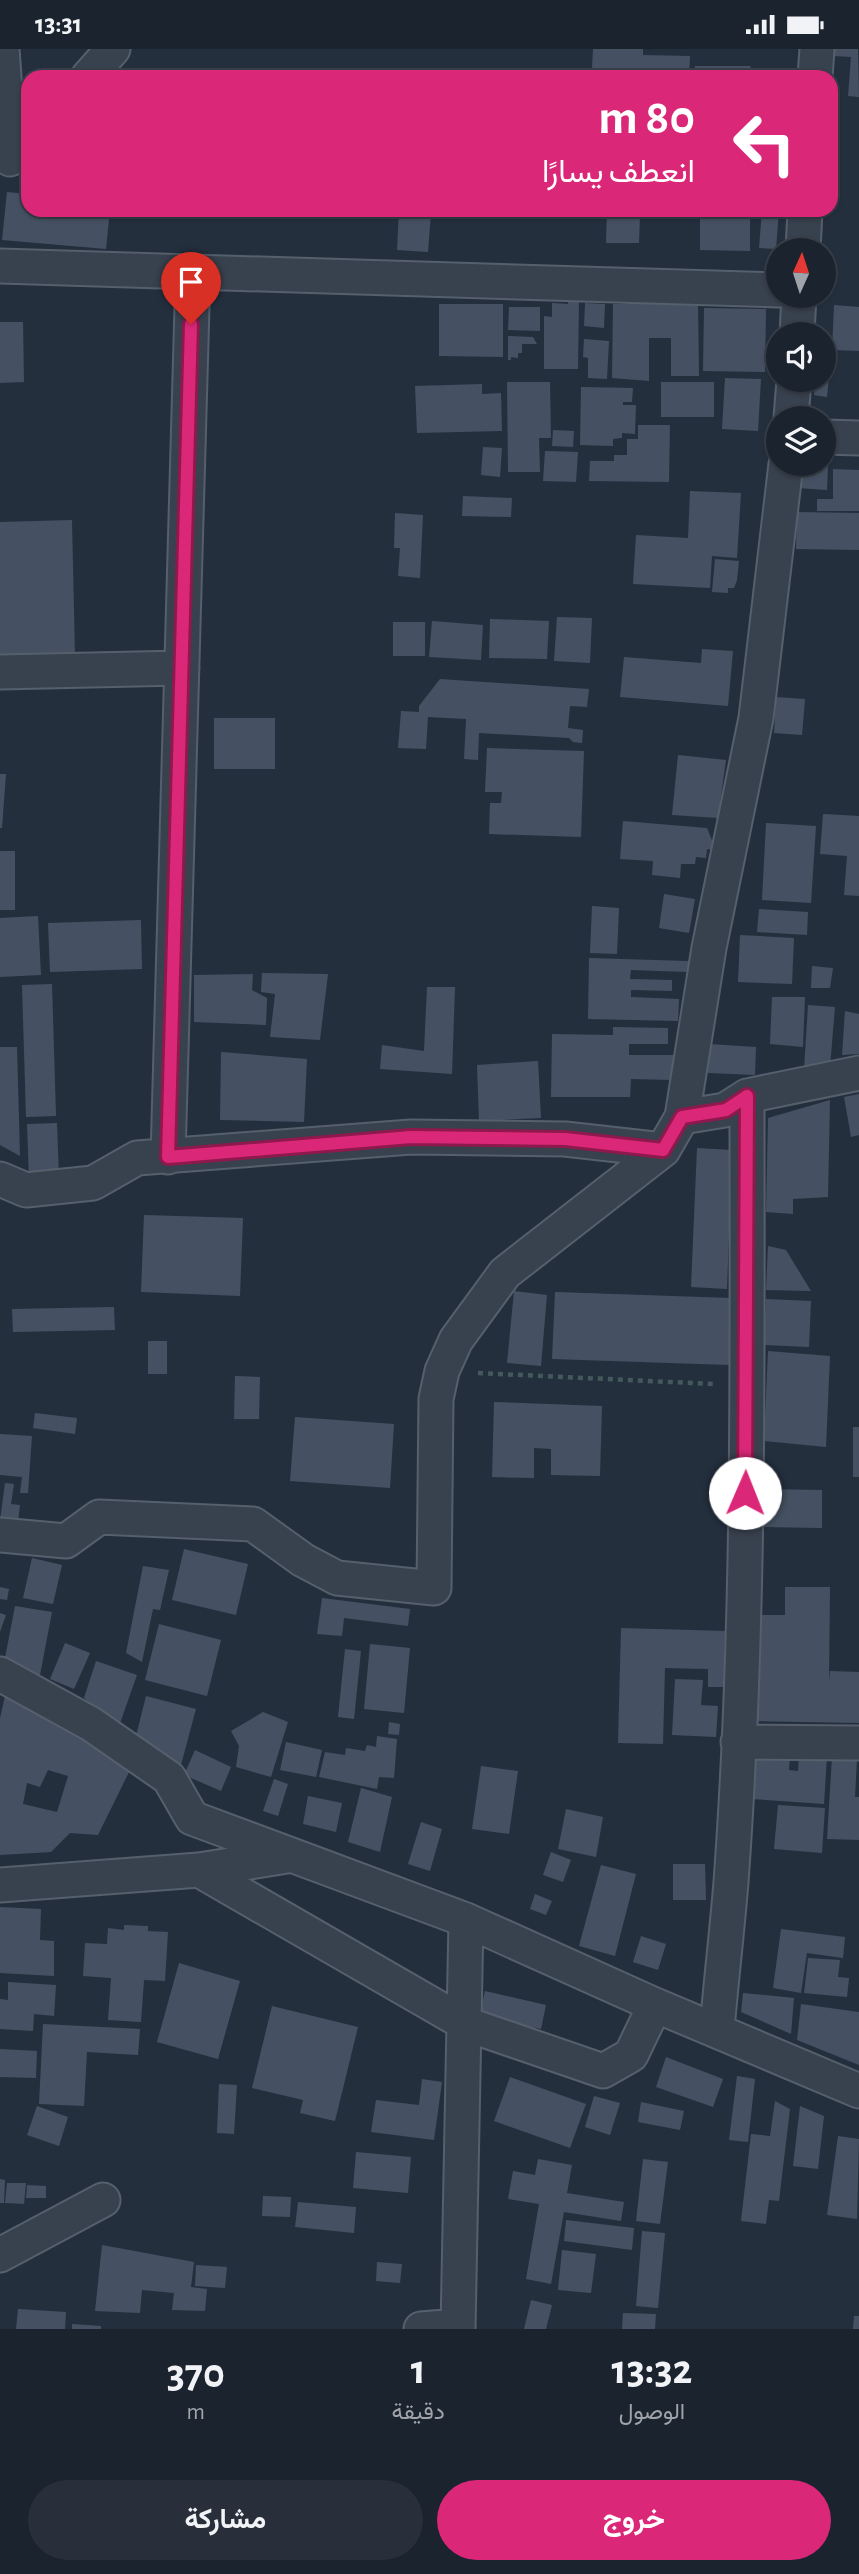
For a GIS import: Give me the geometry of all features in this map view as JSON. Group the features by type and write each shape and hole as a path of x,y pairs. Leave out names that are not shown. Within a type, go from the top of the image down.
{"street":[{"path":"2,49 13,160"},
{"path":"94,70 113,49"},
{"path":"816,70 817,49"},
{"path":"804,238 805,217"},
{"path":"0,266 766,290"},
{"path":"168,1157 193,271"},
{"path":"836,437 859,438"},
{"path":"0,1535 66,1541 99,1517 253,1524 303,1560 337,1578 434,1588 436,1399 442,1371 456,1340 505,1273 663,1150 682,1117 709,948 756,718 785,476"},
{"path":"0,672 181,668"},
{"path":"682,1117 726,1110 747,1096 859,1073"},
{"path":"717,2030 731,1883 738,1742 747,1385 747,1096"},
{"path":"0,1179 26,1190 93,1182 137,1158 411,1137 565,1139 663,1150"},
{"path":"0,1674 91,1724 169,1778 191,1818 466,1920 655,2005 859,2091"},
{"path":"738,1742 859,1743"},
{"path":"0,1885 199,1870 289,1855"},
{"path":"199,1870 466,2024 603,2071 631,2055 655,2005"},
{"path":"421,2329 457,2327 466,2024 466,1920"},
{"path":"0,2255 103,2200"}],"path":[{"path":"442,1371 747,1385"}],"building":[{"path":"593,49 643,49 643,55 690,56 689,70 592,68"},
{"path":"834,49 858,49 859,97 848,96 851,57 834,56"},
{"path":"695,66 750,66 752,70 695,70"},
{"path":"7,192 21,193 21,217 109,217 106,249 2,240"},
{"path":"399,217 431,217 428,252 397,250"},
{"path":"607,217 640,217 639,243 606,243"},
{"path":"700,217 750,217 750,251 700,250"},
{"path":"761,217 778,217 777,238 766,238 766,248 759,248"},
{"path":"568,300 579,300 578,369 544,369 544,316 552,317 552,303 568,304"},
{"path":"585,303 605,304 604,328 584,326"},
{"path":"439,304 503,304 503,357 439,356"},
{"path":"613,304 698,304 699,376 671,376 671,338 649,338 649,381 612,378"},
{"path":"836,305 859,307 859,351 836,350 836,322 833,322"},
{"path":"509,307 540,307 540,331 508,330"},
{"path":"704,308 766,309 765,372 703,371"},
{"path":"0,322 23,322 24,382 0,383"},
{"path":"508,336 533,337 537,344 522,344 522,353 518,353 518,358 511,357 511,360 508,360"},
{"path":"584,339 609,341 607,379 588,378 588,358 583,357"},
{"path":"725,378 761,379 758,431 722,429"},
{"path":"507,382 550,382 551,438 539,438 540,472 508,472"},
{"path":"661,382 714,382 714,417 661,417"},
{"path":"482,384 482,394 501,393 502,431 417,433 415,386"},
{"path":"581,387 633,388 632,402 623,402 623,405 636,405 635,434 622,433 622,438 613,439 613,446 580,445"},
{"path":"814,392 828,392 827,397 814,395"},
{"path":"638,425 670,425 669,482 589,481 590,461 614,461 614,455 627,455 627,439 638,439"},
{"path":"553,430 574,431 573,447 552,446"},
{"path":"483,447 502,448 500,477 481,475"},
{"path":"545,451 578,452 576,482 543,481"},
{"path":"836,469 859,470 859,511 817,511 817,499 833,499 833,476 836,476"},
{"path":"798,476 828,476 827,490 797,488"},
{"path":"690,491 741,493 737,558 712,556 710,588 633,584 636,535 688,538"},
{"path":"463,496 512,498 511,517 462,516"},
{"path":"797,512 859,513 859,550 796,549"},
{"path":"395,513 423,515 420,578 398,576 400,548 394,548"},
{"path":"72,520 75,656 0,658 0,522"},
{"path":"715,559 739,561 737,580 734,588 728,588 728,593 712,592"},
{"path":"557,617 592,618 590,663 554,661"},
{"path":"490,619 549,621 547,659 489,658"},
{"path":"432,621 483,625 481,660 429,657"},
{"path":"393,622 425,622 425,656 393,656"},
{"path":"702,649 733,651 728,706 620,697 624,657 701,663"},
{"path":"440,679 589,689 587,707 570,706 568,728 583,730 582,743 573,742 569,738 479,733 478,760 464,759 466,719 428,717 426,749 398,748 401,711 419,712 419,706"},
{"path":"776,697 805,699 802,735 774,733"},
{"path":"214,718 275,718 275,769 214,769"},
{"path":"487,748 584,751 581,837 489,834 490,803 501,803 502,792 485,792"},
{"path":"678,755 726,760 718,818 672,815"},
{"path":"0,774 6,774 2,828 0,828"},
{"path":"823,814 859,816 859,896 844,895 847,856 820,854"},
{"path":"623,821 707,828 716,850 707,849 706,858 696,857 695,864 681,864 680,878 652,875 653,861 620,859"},
{"path":"766,823 816,826 811,903 762,900"},
{"path":"0,851 15,851 15,910 0,910"},
{"path":"664,894 695,899 689,933 659,928"},
{"path":"592,906 619,908 617,954 590,953"},
{"path":"759,909 808,912 807,935 757,932"},
{"path":"38,916 41,975 0,977 0,918"},
{"path":"141,920 142,969 50,972 48,923"},
{"path":"740,935 794,938 792,984 738,982"},
{"path":"589,958 688,961 688,972 631,970 630,979 672,980 672,991 631,990 631,997 679,999 678,1021 588,1019"},
{"path":"812,966 833,968 830,988 811,988"},
{"path":"262,973 328,974 320,1040 270,1037 275,994 261,992"},
{"path":"253,974 252,990 267,998 266,1025 194,1022 194,975"},
{"path":"52,984 56,1116 26,1117 22,985"},
{"path":"427,987 455,987 452,1074 380,1069 382,1045 424,1051"},
{"path":"772,997 805,997 803,1047 770,1044"},
{"path":"808,1005 835,1007 830,1067 804,1070"},
{"path":"845,1011 859,1014 859,1054 842,1055"},
{"path":"613,1027 668,1028 668,1044 629,1044 629,1055 673,1055 673,1080 631,1079 630,1097 551,1097 552,1034 613,1035"},
{"path":"709,1044 756,1047 755,1075 708,1073"},
{"path":"0,1047 17,1047 20,1156 0,1145"},
{"path":"221,1052 307,1059 304,1122 220,1120"},
{"path":"538,1061 541,1118 479,1121 477,1065"},
{"path":"859,1094 859,1135 851,1137 844,1097"},
{"path":"830,1100 828,1197 793,1199 793,1214 766,1212 768,1118"},
{"path":"57,1123 59,1179 29,1180 27,1124"},
{"path":"697,1148 732,1150 727,1289 691,1287"},
{"path":"144,1215 243,1218 240,1296 141,1292"},
{"path":"768,1246 786,1250 811,1291 766,1290"},
{"path":"514,1291 547,1295 541,1366 507,1363"},
{"path":"555,1292 732,1298 729,1365 552,1359"},
{"path":"766,1299 811,1301 809,1347 764,1345"},
{"path":"114,1307 115,1330 13,1332 12,1309"},
{"path":"148,1341 167,1341 167,1374 148,1374"},
{"path":"768,1351 830,1356 826,1447 764,1441"},
{"path":"235,1376 260,1377 259,1419 234,1419"},
{"path":"494,1402 602,1406 600,1476 551,1475 551,1449 534,1448 534,1478 492,1477"},
{"path":"35,1413 77,1418 75,1434 33,1428"},
{"path":"295,1417 394,1424 390,1488 290,1481"},
{"path":"853,1427 859,1427 859,1477 853,1477"},
{"path":"0,1434 32,1436 28,1493 20,1493 22,1477 0,1475"},
{"path":"5,1483 14,1484 11,1504 20,1505 17,1530 0,1521"},
{"path":"762,1489 822,1490 822,1528 760,1527"},
{"path":"184,1549 248,1564 236,1615 172,1600"},
{"path":"32,1558 62,1565 53,1604 23,1598"},
{"path":"143,1566 169,1570 160,1610 153,1609 142,1662 126,1653"},
{"path":"0,1587 9,1589 7,1600 0,1599"},
{"path":"785,1587 830,1587 829,1682 830,1671 859,1672 859,1723 755,1721 756,1615 785,1615"},
{"path":"322,1598 410,1609 408,1626 344,1618 342,1636 317,1634"},
{"path":"15,1606 52,1612 40,1675 5,1658"},
{"path":"0,1613 6,1615 0,1632"},
{"path":"159,1624 221,1640 207,1696 145,1680"},
{"path":"621,1628 725,1631 724,1687 708,1687 708,1669 665,1668 663,1744 618,1743"},
{"path":"65,1643 90,1653 74,1689 50,1679"},
{"path":"370,1644 410,1648 404,1713 364,1709"},
{"path":"345,1649 361,1651 354,1719 338,1717"},
{"path":"96,1661 137,1675 118,1729 84,1698"},
{"path":"675,1679 703,1680 701,1705 718,1706 716,1737 672,1735"},
{"path":"7,1687 133,1764 98,1835 70,1833 51,1852 0,1855 0,1718","holes":["48,1770 68,1776 57,1812 23,1804 27,1783 40,1787"]},
{"path":"146,1696 196,1709 181,1765 132,1752"},
{"path":"263,1712 288,1722 271,1777 236,1767 239,1746 231,1731"},
{"path":"389,1722 400,1724 399,1735 388,1734"},
{"path":"377,1736 397,1739 394,1778 379,1777 377,1789 319,1777 325,1752 345,1755 346,1748 365,1751 367,1745 376,1747"},
{"path":"286,1742 322,1750 316,1777 280,1770"},
{"path":"195,1750 231,1767 221,1791 184,1775"},
{"path":"755,1752 790,1754 789,1770 798,1771 799,1756 827,1757 824,1804 752,1799"},
{"path":"832,1757 857,1759 855,1797 859,1797 859,1840 827,1839"},
{"path":"481,1766 518,1771 509,1834 472,1829"},
{"path":"274,1779 288,1784 278,1816 263,1811"},
{"path":"361,1788 392,1797 380,1852 348,1842"},
{"path":"308,1796 342,1803 336,1832 303,1824"},
{"path":"778,1805 825,1808 822,1853 774,1849"},
{"path":"566,1809 603,1817 596,1857 558,1849"},
{"path":"421,1822 442,1829 430,1871 408,1864"},
{"path":"551,1852 571,1860 563,1882 543,1875"},
{"path":"673,1864 705,1864 706,1900 673,1900"},
{"path":"601,1865 636,1874 615,1956 579,1946"},
{"path":"535,1894 552,1901 546,1915 530,1909"},
{"path":"0,1907 41,1909 40,1940 54,1941 54,1976 0,1973"},
{"path":"124,1925 148,1926 148,1931 168,1932 165,1981 144,1980 141,2022 108,2020 111,1978 83,1976 85,1943 107,1944 108,1928 124,1930"},
{"path":"781,1929 845,1937 843,1958 807,1953 801,1993 773,1988"},
{"path":"641,1936 666,1944 658,1970 633,1962"},
{"path":"808,1958 840,1960 838,1977 849,1978 847,1997 804,1993"},
{"path":"179,1963 240,1981 218,2059 157,2042"},
{"path":"8,1982 56,1985 54,2016 34,2014 33,2031 0,2029 0,1999 8,2000"},
{"path":"485,1991 546,2005 541,2029 479,2016"},
{"path":"743,1993 794,1998 791,2034 741,2012"},
{"path":"801,2004 859,2012 859,2065 797,2040"},
{"path":"272,2006 358,2027 335,2121 300,2113 303,2100 252,2088"},
{"path":"43,2024 140,2029 138,2055 87,2052 84,2106 39,2104"},
{"path":"0,2049 37,2051 36,2078 0,2077"},
{"path":"666,2057 723,2079 713,2107 656,2087"},
{"path":"737,2076 755,2079 748,2142 729,2140"},
{"path":"510,2077 586,2104 570,2148 494,2121"},
{"path":"422,2079 442,2082 434,2140 371,2132 376,2100 419,2105"},
{"path":"219,2084 237,2085 234,2134 217,2133"},
{"path":"594,2096 620,2103 610,2135 585,2127"},
{"path":"775,2101 790,2109 779,2201 769,2200 766,2224 741,2221 751,2134 770,2136"},
{"path":"641,2102 684,2111 680,2130 638,2122"},
{"path":"37,2106 68,2117 59,2146 27,2135"},
{"path":"800,2106 824,2116 818,2169 793,2166"},
{"path":"838,2136 859,2139 857,2219 827,2215"},
{"path":"356,2152 411,2157 408,2193 353,2188"},
{"path":"538,2159 572,2165 567,2193 624,2202 621,2221 564,2212 551,2284 526,2279 539,2204 508,2199 513,2171 535,2175"},
{"path":"643,2159 668,2162 660,2224 636,2221"},
{"path":"0,2179 5,2180 4,2203 0,2203"},
{"path":"7,2183 26,2183 24,2204 5,2203"},
{"path":"27,2185 46,2186 46,2198 26,2198"},
{"path":"263,2196 291,2197 290,2217 262,2216"},
{"path":"298,2202 356,2207 354,2233 295,2227"},
{"path":"566,2220 634,2228 632,2250 564,2241"},
{"path":"642,2231 665,2233 658,2308 636,2306"},
{"path":"102,2245 194,2262 191,2287 207,2289 205,2311 172,2310 174,2293 142,2290 140,2313 95,2311"},
{"path":"562,2250 596,2254 591,2293 558,2290"},
{"path":"377,2262 402,2264 400,2283 376,2281"},
{"path":"196,2265 227,2267 225,2288 195,2286"},
{"path":"531,2300 552,2305 546,2329 524,2329"},
{"path":"18,2309 66,2312 65,2329 16,2329"},
{"path":"623,2313 656,2314 655,2329 622,2329"},
{"path":"854,2316 859,2316 859,2329 853,2329"},
{"path":"72,2324 101,2326 101,2329 72,2329"}],"route":[{"path":"191,324 168,1157 411,1137 565,1139 663,1150 682,1117 726,1110 747,1096 745,1493"}]}
